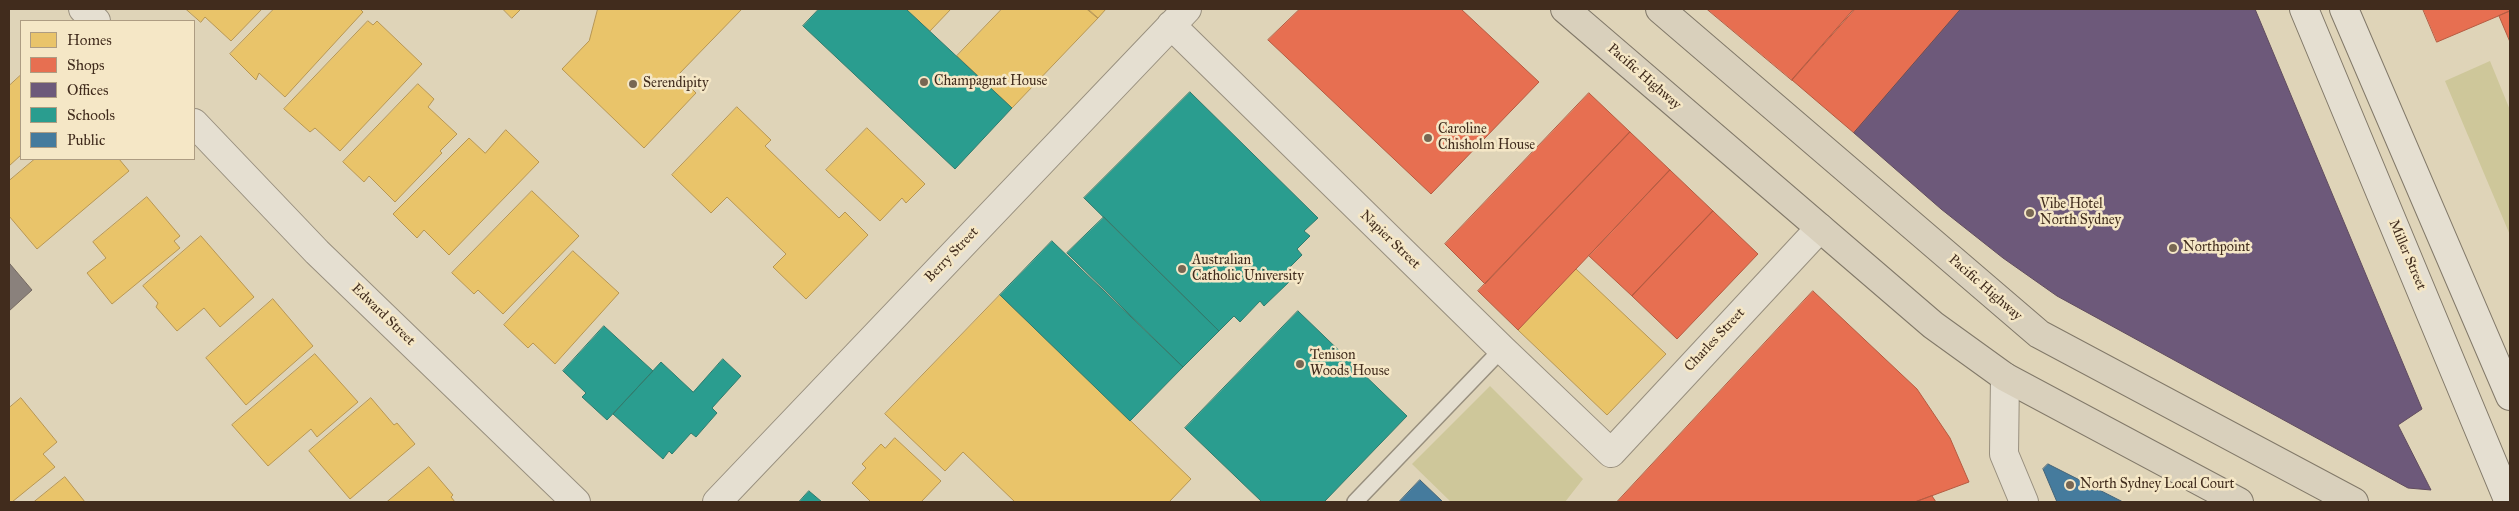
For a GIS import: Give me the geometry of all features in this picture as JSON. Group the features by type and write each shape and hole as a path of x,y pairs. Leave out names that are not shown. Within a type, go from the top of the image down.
{"main road":[{"name":"Pacific Highway","path":"1565,9 1933,325 2005,377 2239,502"},
{"name":"Pacific Highway","path":"1660,9 2039,334 2354,502"}],"street":[{"path":"83,9 95,20"},
{"name":"Miller Street","path":"2304,9 2509,502"},
{"path":"2344,9 2510,396"},
{"name":"Napier Street","path":"1179,17 1502,349 1611,453"},
{"name":"Berry Street","path":"717,502 1179,17"},
{"name":"Edward Street","path":"195,124 318,252 576,502"},
{"name":"Charles Street","path":"1611,453 1820,228"},
{"path":"2005,377 2004,454 2024,502"}],"lane":[{"path":"1355,502 1411,437 1502,349"}],"shaded area":[{"path":"2490,61 2510,110 2510,235 2445,81"},
{"path":"1490,386 1583,479 1565,502 1451,502 1412,464"}],"building: Homes":[{"path":"186,9 262,9 231,41 205,17 201,22"},
{"path":"274,9 360,9 363,12 285,97 259,73 256,80 230,54"},
{"path":"503,9 521,9 512,18"},
{"name":"Serendipity","path":"598,9 742,9 678,75 696,93 644,148 562,69 589,41"},
{"path":"906,9 951,9 930,31"},
{"path":"1002,9 1088,9 1098,18 1012,108 957,56"},
{"path":"1087,9 1106,9 1098,18"},
{"path":"368,21 373,25 377,21 422,64 340,151 315,128 310,132 284,109"},
{"path":"20,76 20,156 9,166 9,86"},
{"path":"418,84 434,99 428,107 457,134 440,151 442,153 395,202 369,176 364,182 343,162"},
{"path":"737,107 771,140 765,146 839,218 845,212 868,235 806,299 773,267 786,254 727,197 711,213 672,175"},
{"path":"867,128 925,184 906,203 902,198 880,221 826,170"},
{"path":"506,130 539,162 449,255 424,230 417,238 393,214 469,138 485,153"},
{"path":"34,160 120,160 129,171 37,249 9,216 9,181"},
{"path":"532,191 579,236 503,314 478,290 474,294 452,273"},
{"path":"147,197 180,236 174,241 180,248 112,304 87,273 106,258 93,242"},
{"path":"201,236 254,297 220,327 204,308 177,331 156,307 158,303 143,286"},
{"path":"573,251 619,293 555,364 533,343 528,348 504,325"},
{"path":"1576,269 1666,354 1607,415 1518,330"},
{"path":"1000,295 1191,479 1169,502 1015,502 963,452 945,471 885,414"},
{"path":"273,299 313,346 246,405 206,358"},
{"path":"315,354 358,402 317,437 311,429 268,466 232,425"},
{"path":"21,398 57,442 43,454 55,467 12,502 9,502 9,408"},
{"path":"371,398 394,425 397,423 415,444 350,499 309,451"},
{"path":"895,438 941,481 921,502 871,502 852,483 866,468 862,464 881,444 885,448"},
{"path":"429,467 453,495 451,497 455,502 387,502"},
{"path":"65,477 85,502 34,502"}],"building: Shops":[{"name":"Caroline Chisholm House","path":"1300,9 1461,9 1539,82 1431,194 1268,40"},
{"path":"1707,9 1855,9 1792,80"},
{"path":"1854,9 1961,9 1854,133 1792,80"},
{"path":"2423,9 2510,9 2510,11 2437,42"},
{"path":"2510,11 2510,42 2499,16"},
{"path":"1589,93 1630,132 1485,284 1445,244"},
{"path":"1630,132 1670,170 1518,330 1478,291"},
{"path":"1670,170 1713,211 1632,296 1589,256"},
{"path":"1713,211 1758,254 1677,339 1632,296"},
{"path":"1813,291 1917,389 1950,438 1969,482 1915,502 1617,502"},
{"path":"1932,496 1936,502 1915,502"}],"building: Offices":[{"name":"Northpoint","path":"1961,9 2255,9 2422,409 2398,425 2431,490 2408,488 2057,296 2003,258 1941,209 1854,133"}],"building: Schools":[{"name":"Champagnat House","path":"819,9 906,9 1012,108 955,169 803,26"},
{"path":"1190,92 1318,218 1304,231 1310,236 1297,249 1302,255 1282,275 1289,282 1264,306 1260,301 1240,322 1234,316 1219,331 1084,198"},
{"path":"1104,217 1219,331 1183,367 1067,253"},
{"path":"1052,241 1183,367 1130,421 1000,295"},
{"name":"Tenison Woods House","path":"1298,311 1407,416 1324,502 1262,502 1185,428"},
{"path":"604,326 653,371 607,420 582,397 586,393 563,371"},
{"path":"723,359 741,376 712,408 717,413 696,437 691,433 672,454 669,451 663,459 613,414 661,362 693,392"},
{"path":"809,491 822,502 799,502"}],"building: Public":[{"name":"North Sydney Local Court","path":"2048,464 2123,502 2057,502 2043,469"},
{"path":"1420,480 1443,502 1399,502"}],"building: Industry":[{"path":"9,265 32,290 9,311"}],"place":[{"name":"Champagnat House","path":"924,82"},
{"name":"Serendipity","path":"633,84"},
{"name":"Caroline Chisholm House","path":"1428,138"},
{"name":"Vibe Hotel North Sydney","path":"2030,213"},
{"name":"Northpoint","path":"2173,248"},
{"name":"Australian Catholic University","path":"1182,269"},
{"name":"Tenison Woods House","path":"1300,364"},
{"name":"North Sydney Local Court","path":"2070,485"}]}
